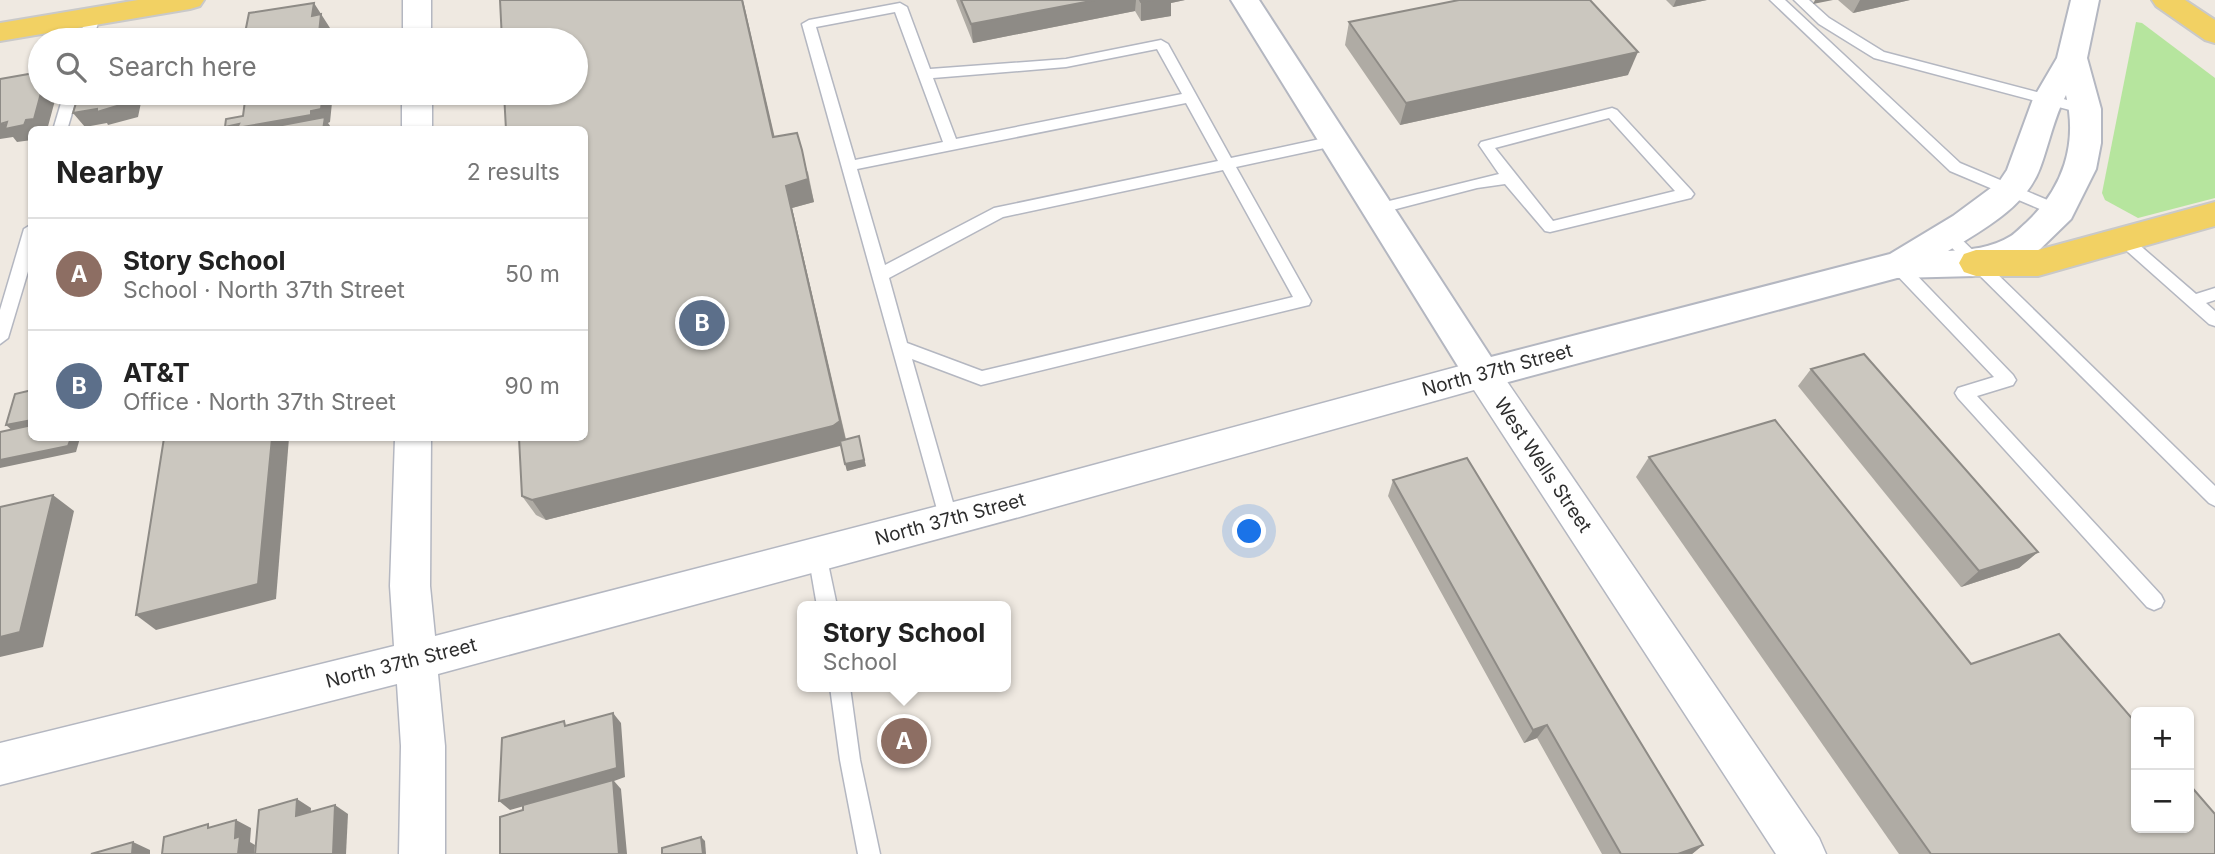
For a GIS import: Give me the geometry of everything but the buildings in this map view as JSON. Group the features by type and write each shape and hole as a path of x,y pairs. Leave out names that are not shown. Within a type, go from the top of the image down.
{"main road":[{"path":"90,28 150,3 190,0"},
{"path":"2166,0 2215,34"},
{"path":"0,32 28,31"},
{"path":"1976,263 2038,263 2215,214"}],"street":[{"path":"417,0 417,28"},
{"name":"West Wells Street","path":"1245,0 1482,374 1803,854"},
{"path":"2072,58 2085,0"},
{"name":"North 37th Street","path":"1897,265 1948,235 2011,190 2023,171 2048,99 2072,58"},
{"name":"North 37th Street","path":"0,764 417,660 1897,265 1976,263 2023,244 2059,211 2072,191 2085,143 2085,109 2072,58"},
{"path":"416,126 417,105"},
{"path":"413,441 410,586 423,746 422,854"}],"lane":[{"path":"1777,0 1955,167 2059,211"},
{"path":"1801,0 1824,21 1879,55 2085,109"},
{"path":"949,520 809,24 900,7 951,145"},
{"path":"902,348 981,377 1303,301 1161,44 1066,63 924,74"},
{"path":"848,166 1191,97"},
{"path":"61,126 67,105"},
{"path":"1612,113 1686,194 1549,227 1508,178 1486,145 1612,113"},
{"path":"878,276 999,212 1334,141"},
{"path":"1377,209 1477,183 1508,178"},
{"path":"1948,235 2215,498"},
{"path":"2124,240 2215,320"},
{"path":"0,338 3,320 28,242"},
{"path":"1897,265 2007,380 1964,393 2154,601"},
{"path":"2193,301 2215,294"},
{"path":"817,554 826,601"},
{"path":"841,692 850,761 869,854"}],"green space":[{"path":"2136,22 2142,23 2215,78 2215,198 2138,218 2105,200 2102,193"}],"place":[{"name":"AT&T","path":"702,323"},
{"name":"Story School","path":"904,741"}]}
